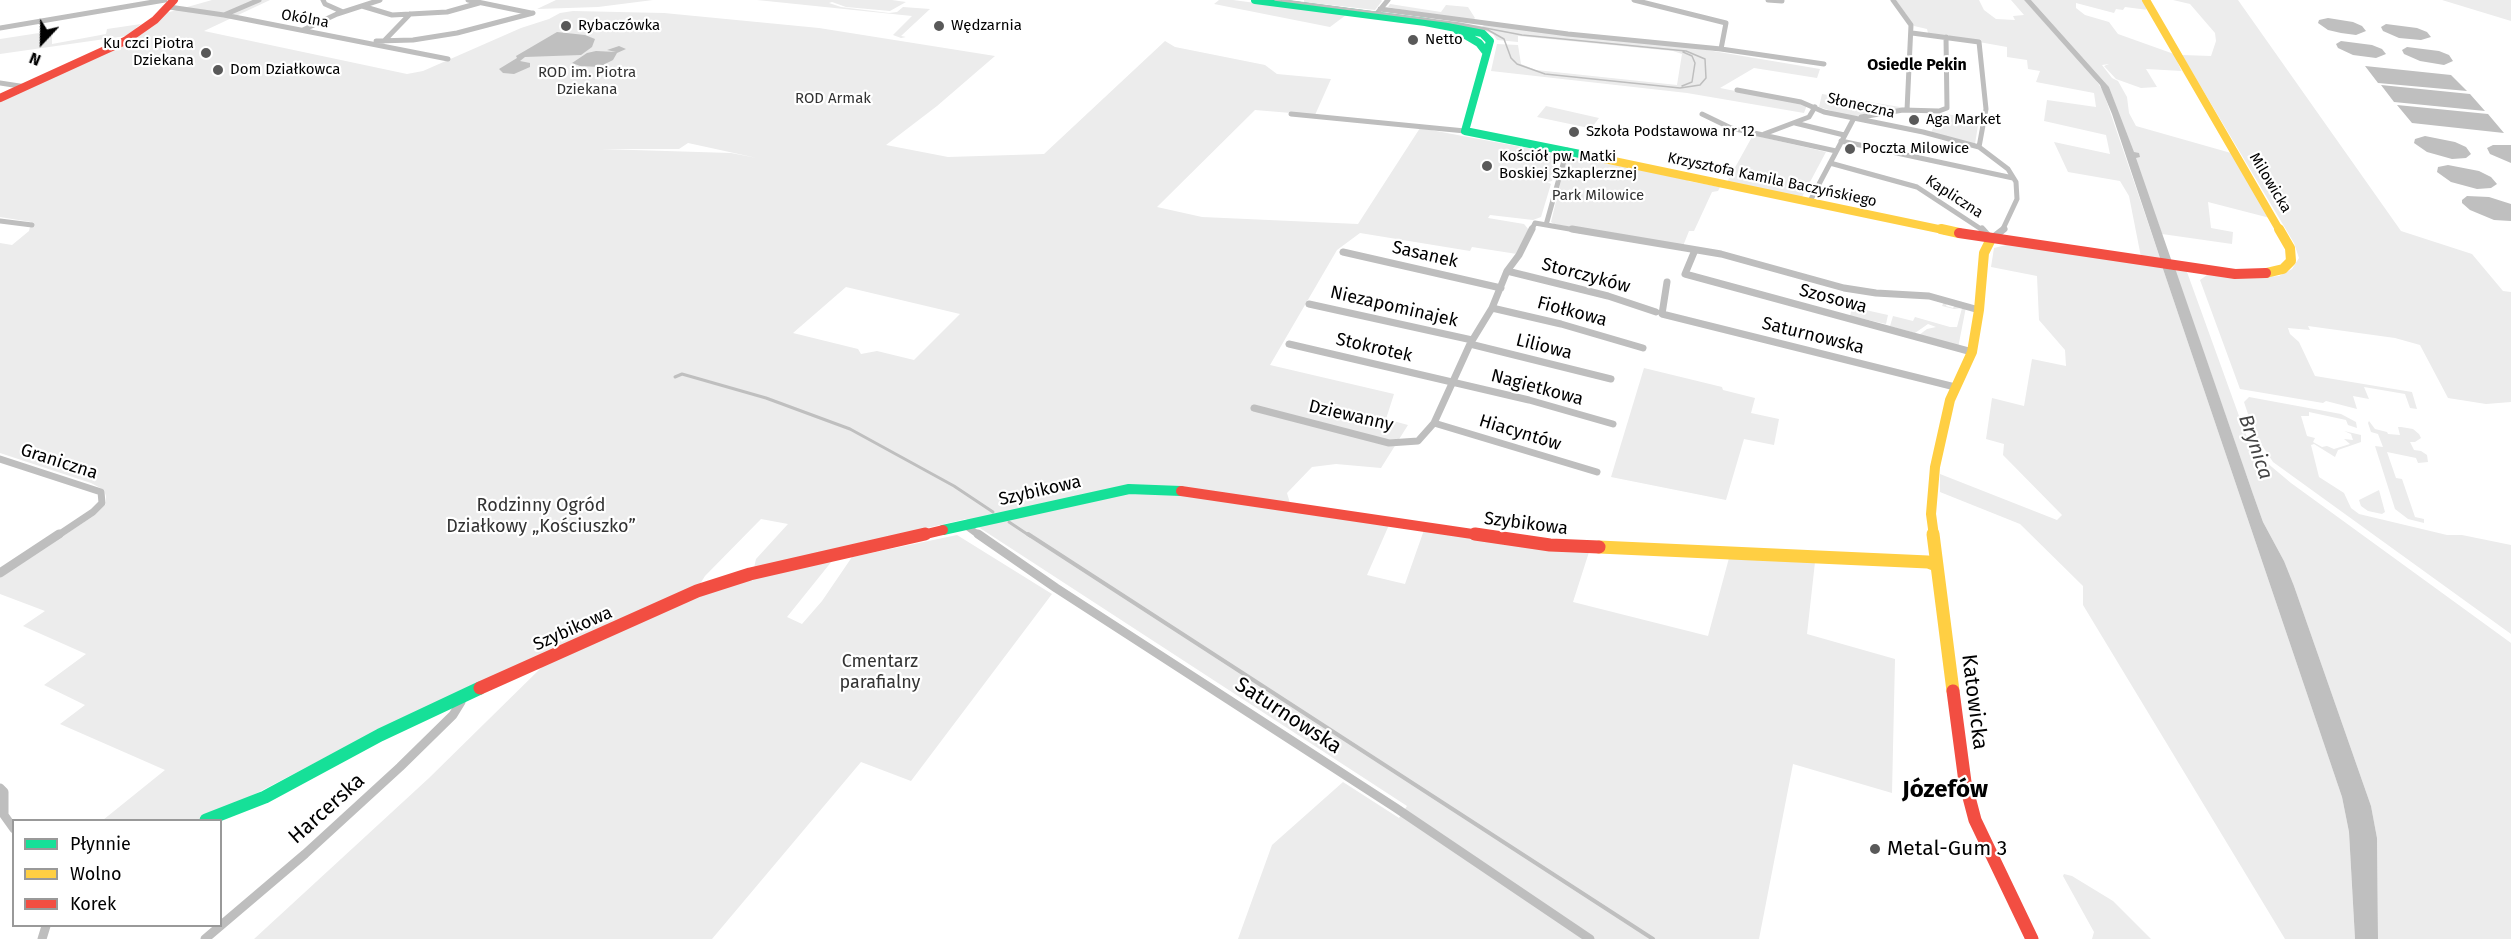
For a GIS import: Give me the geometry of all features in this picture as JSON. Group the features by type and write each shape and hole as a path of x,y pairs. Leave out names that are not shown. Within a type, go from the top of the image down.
{"street":[{"path":"224,15 259,0"},
{"path":"323,0 325,4 343,12"},
{"path":"301,31 343,12 380,0"},
{"path":"468,0 479,3"},
{"path":"1255,0 1673,43 1824,64"},
{"path":"1378,12 1388,0"},
{"path":"1634,0 1726,23 1721,50"},
{"path":"1768,0 1782,2"},
{"name":"Milowicka","path":"2145,0 2277,225 2292,255 2291,261 2283,269 2262,274 2235,274 2155,262"},
{"path":"1886,1 1893,1 1911,26 1907,110"},
{"path":"0,98 125,41 155,20 170,2"},
{"name":"Okólna","path":"0,28 170,2 230,18 448,59"},
{"path":"362,6 386,14 410,14 447,12 479,3"},
{"name":"Okólna","path":"367,42 457,33 533,13 479,3"},
{"path":"1292,114 1465,131 1486,52 1479,43 1446,25 1378,12"},
{"path":"384,41 410,14"},
{"path":"1912,33 1979,42 1986,109 1979,147 2008,169 2016,182 2016,204 2003,231 1991,239 1984,253 1979,310 1972,352 1955,387 1944,427 1933,481 1931,514 1936,565"},
{"path":"1809,203 1854,118 1907,110 1939,111 1949,106 1946,37"},
{"path":"0,83 26,87"},
{"name":"Słoneczna","path":"1737,90 1801,102 1854,118 1979,147"},
{"path":"1762,135 1809,117 1815,107"},
{"path":"1702,114 1726,126 1836,151"},
{"path":"1794,123 1843,138 2013,178"},
{"name":"Krzysztofa Kamila Baczyńskiego","path":"1465,131 1567,150 1809,203 1991,239 2155,262"},
{"path":"1546,225 1567,150"},
{"name":"Kapliczna","path":"1830,163 1917,187 1936,197 1986,232 1991,239"},
{"path":"0,220 32,225"},
{"path":"1434,423 1471,342 1492,308 1507,271 1519,255 1535,223 1735,257 1844,288 1876,293 1929,296 1979,310"},
{"name":"Szosowa","path":"1695,250 1685,274 1972,352"},
{"name":"Sasanek","path":"1343,252 1501,288"},
{"name":"Storczyków","path":"1507,271 1608,296 1659,313"},
{"path":"1659,313 1667,282"},
{"name":"Niezapominajek","path":"1309,304 1471,342"},
{"name":"Fiołkowa","path":"1492,308 1561,324 1643,348"},
{"name":"Saturnowska","path":"1659,313 1955,387"},
{"name":"Liliowa","path":"1471,342 1611,379"},
{"name":"Stokrotek","path":"1289,344 1452,381"},
{"name":"Nagietkowa","path":"1452,381 1613,424"},
{"name":"Dziewanny","path":"1254,408 1389,443 1418,441 1434,423"},
{"name":"Hiacyntów","path":"1434,423 1597,472"},
{"name":"Graniczna","path":"0,459 101,492 103,497 102,503 77,523 0,573"},
{"name":"Szybikowa","path":"208,819 265,796 380,735 460,697 697,591 760,571 1104,493 1153,488 1550,545 1928,562 1936,565"},
{"name":"Saturnowska","path":"965,525 1056,588 1396,808 1590,939"},
{"name":"Katowicka","path":"1936,565 1965,782 1975,820 2032,939"},
{"name":"Harcerska","path":"222,925 305,854 400,767 453,715 461,702 460,697"},
{"path":"1,795 4,815 12,826"},
{"name":"Harcerska","path":"205,939 219,927"}],"green space":[{"path":"212,0 270,0 204,31 407,74 423,71 521,28 560,13 573,11 664,13 819,28 995,56 937,106 886,145 948,157 1044,154 1165,41 1175,47 1265,65 1277,74 1331,79 1315,115 1255,110 1157,207 1202,217 1358,224 1420,128 1554,153 1559,159 1552,181 1547,182 1551,184 1541,217 1533,220 1490,215 1488,218 1524,224 1529,230 1517,254 1472,247 1470,251 1360,233 1337,250 1270,365 1394,394 1386,419 1408,425 1381,468 1336,464 1312,467 1287,493 1292,510 1389,525 1367,575 1405,584 1424,530 1589,552 1573,602 1708,636 1729,558 1815,562 1807,634 1895,659 1892,793 1793,764 1759,939 1238,939 1272,845 1343,782 1399,818 1407,806 966,519 754,568 756,559 788,524 761,519 705,576 698,587 355,742 207,819 104,819 165,770 60,724 85,705 44,685 86,654 23,626 45,611 0,594 0,577 95,515 106,504 106,496 104,490 91,483 0,453 0,243 12,245 29,231 31,222 0,217 0,100 120,46 166,13","holes":["688,143 757,158 731,153 601,149 679,149","846,287 960,314 914,360 877,351 861,354 858,349 793,333"]},
{"path":"556,0 653,0 598,7 537,9"},
{"path":"757,0 892,0 906,2 890,11 829,3 841,7 889,13 897,12 903,7 930,9 901,36 906,37 901,38 893,35 912,16"},
{"path":"1219,0 1346,15 1330,27 1214,4"},
{"path":"1304,0 1382,1 1375,10 1304,2"},
{"path":"1896,0 1979,0 1984,10 1996,19 2015,20 2013,16 2024,15 2011,0 2024,0 2092,74 2103,91 2161,261 2141,257 2129,196 2120,181 2068,172 2054,142 2110,154 2106,135 2044,121 2047,100 2096,107 2094,93 2036,82 2040,71 2028,69 2027,60 2007,57 2007,47 1928,33 1927,29 1914,26"},
{"path":"2031,0 2143,0 2147,9 2145,9 2148,10 2125,7 2123,10 2116,9 2114,13 2076,3 2076,8 2085,15 2109,22 2118,34 2174,54 2182,71 2146,69 2157,87 2141,88 2116,79 2104,66 2109,64 2102,65 2112,78 2118,81 2127,97 2129,113 2136,126 2231,153 2270,218 2208,202 2211,228 2233,232 2232,244 2162,234 2109,87"},
{"path":"2173,0 2238,0 2401,231 2472,254 2503,291 2511,292 2511,402 2486,404 2448,398 2420,345 2395,338 2308,326 2310,330 2288,328 2290,334 2299,342 2315,376 2412,392 2417,409 2410,408 2405,394 2364,387 2369,399 2353,396 2357,409 2326,401 2323,403 2240,389 2200,280 2207,275 2254,278 2279,276 2292,269 2299,258 2294,243 2182,55 2211,56 2216,41 2215,33 2190,4"},
{"path":"2442,0 2511,0 2511,21"},
{"path":"1390,4 1441,12 1446,5 1468,7 1475,18 1473,20 1392,8 1388,7"},
{"path":"141,24 136,28 140,28 126,36 0,54 0,39 52,31 52,44 106,34 107,29"},
{"path":"1484,25 1683,46 1820,69 1817,78 1754,68 1720,88 1807,105 1804,113 1687,93 1491,71 1497,44 1518,45 1521,64 1536,70 1677,85 1682,54 1673,51 1518,36 1518,42 1497,40 1493,34 1480,29"},
{"path":"1822,94 1906,108 1851,117 1819,107"},
{"path":"1546,106 1599,118 1593,126 1605,129 1603,131 1537,117"},
{"path":"1939,113 1979,119 1975,144 1931,133"},
{"path":"1753,135 1826,152 1802,197 1727,182"},
{"name":"Park Milowice","path":"1567,156 1720,187 1718,191 1712,192 1694,231 1689,231 1683,246 1554,224 1551,222"},
{"path":"2010,244 2162,266 2342,797 2349,832 2355,939 2285,939 2083,605 2083,586 2020,524 1940,492 1940,474 2057,520 2062,515 2003,455 2004,444 1986,439 1992,398 2024,406 2032,359 2066,366 2065,350 2039,320 2037,276 1991,267 1994,248"},
{"path":"2174,267 2187,272 2243,427 2250,444 2260,457 2291,483 2511,643 2511,939 2378,939 2377,838 2371,806 2294,586 2284,561 2263,522"},
{"path":"1944,302 1947,303 1946,306 1953,308 1955,305 1966,307 1958,348 1919,335 1927,329 1936,327 1928,324 1915,333 1890,326 1893,316 1913,321 1915,317 1957,327 1962,308 1954,309 1942,306"},
{"path":"1852,307 1888,315 1886,324 1850,316"},
{"path":"1644,368 1722,387 1723,390 1755,398 1751,413 1779,419 1774,445 1744,439 1726,500 1611,477"},
{"path":"2249,397 2341,414 2356,422 2357,428 2348,425 2346,420 2309,412 2309,416 2301,416 2307,436 2315,438 2313,442 2322,447 2327,446 2334,449 2350,444 2344,439 2353,440 2351,434 2344,431 2361,435 2361,442 2338,450 2335,457 2314,444 2311,445 2319,477 2344,493 2351,508 2359,514 2447,535 2462,535 2511,545 2511,634 2273,462 2255,435 2244,402"},
{"path":"2369,421 2375,429 2388,434 2400,435 2398,427 2401,427 2413,429 2419,434 2421,438 2410,442 2414,450 2427,455 2428,462 2418,463 2416,458 2387,452 2396,478 2402,479 2415,517 2424,519 2424,523 2408,519 2395,509 2375,446 2383,447 2378,434 2371,432"},
{"path":"2379,490 2385,512 2382,514 2368,511 2361,506 2359,500"},
{"name":"Cmentarz parafialny","path":"957,535 1052,594 911,781 861,762 712,939 254,939 429,778 545,664 699,593 739,581 832,561 787,617 802,624 822,601 852,557"},
{"path":"2064,874 2072,876 2113,901 2151,939 2092,939 2094,932 2063,876"}],"shaded area":[{"path":"2024,0 2031,0 2109,87 2134,152 2139,153 2140,157 2136,158 2172,262 2161,261 2112,114 2100,85"},
{"path":"2328,18 2353,22 2362,26 2366,31 2356,35 2328,30 2318,23 2319,20"},
{"path":"2386,24 2417,28 2427,32 2431,37 2421,40 2399,38 2383,31 2381,27"},
{"path":"557,32 585,35 595,39 592,47 581,55 525,57 520,61 530,63 530,67 514,74 503,73 499,69 517,58 516,56"},
{"path":"2341,41 2372,45 2382,49 2386,54 2376,58 2353,55 2338,48 2336,44"},
{"path":"619,46 626,49 617,53 613,60 599,67 572,63 587,53 616,52 607,50"},
{"path":"2407,47 2439,51 2449,55 2453,61 2444,65 2420,61 2404,54 2402,50"},
{"path":"2365,66 2451,75 2467,91 2378,83"},
{"path":"2381,85 2470,94 2485,111 2394,102"},
{"path":"2397,105 2488,114 2504,133 2412,123"},
{"path":"2425,136 2455,142 2466,147 2471,154 2466,158 2452,159 2427,152 2414,143 2415,139"},
{"path":"2493,145 2511,145 2511,163 2490,154 2487,148"},
{"path":"2448,165 2479,171 2491,177 2497,184 2491,188 2477,189 2451,182 2437,172 2438,167"},
{"path":"2467,196 2489,197 2511,204 2511,221 2494,220 2470,210 2462,203"},
{"path":"2162,266 2174,267 2176,271 2263,522 2284,561 2294,586 2371,806 2377,838 2378,939 2355,939 2349,832 2342,797"}],"waterway":[{"path":"675,377 682,374 766,398 850,429 954,486 993,512"},
{"path":"1009,522 1030,536"},
{"path":"1028,534 1653,939"}],"tram line":[{"path":"1275,0 1447,22 1488,30 1504,39 1511,58 1517,64 1545,74 1680,88 1700,85 1706,78 1705,59 1686,51 1522,35 1459,23 1283,0"},
{"path":"1682,86 1692,82 1695,63 1692,56 1683,52"}],"traffic: fast":[{"path":"1255,0 1425,22 1482,33 1490,41 1465,131 1590,156"},
{"path":"1457,30 1479,43 1486,52"},
{"path":"943,530 1129,489 1181,491"},
{"path":"209,819 265,797 380,735 480,688"}],"traffic: slow":[{"path":"2146,0 2290,248 2291,261 2283,269 2266,273"},
{"path":"1590,156 1959,233"},
{"path":"1953,691 1931,514 1935,467 1950,400 1972,352 1979,310 1984,253 1991,239"},
{"path":"1599,547 1928,562 1936,565"}],"traffic: jam":[{"path":"0,98 125,41 155,20 174,0"},
{"path":"1959,233 2235,274 2266,273"},
{"path":"1181,491 1550,545 1599,547"},
{"path":"480,688 697,591 750,574 943,530"},
{"path":"1953,691 1965,782 1975,820 2032,939"}],"place":[{"name":"Rybaczówka","path":"566,26"},
{"name":"Wędzarnia","path":"939,26"},
{"name":"Netto","path":"1413,40"},
{"name":"Ku czci Piotra Dziekana","path":"206,53"},
{"name":"Dom Działkowca","path":"218,70"},
{"name":"Aga Market","path":"1914,120"},
{"name":"Szkoła Podstawowa nr 12","path":"1574,132"},
{"name":"Poczta Milowice","path":"1850,149"},
{"name":"Kościół pw. Matki Boskiej Szkaplerznej","path":"1487,166"},
{"name":"Metal-Gum 3","path":"1875,849"}],"district":[{"name":"Osiedle Pekin","path":"1917,66"},
{"name":"Józefów","path":"1945,790"}],"park label":[{"name":"ROD im. Piotra Dziekana","path":"587,82"},
{"name":"ROD Armak","path":"833,99"},
{"name":"Rodzinny Ogród Działkowy „Kościuszko”","path":"541,516"}],"water label":[{"name":"Brynica","path":"2255,447"}]}
